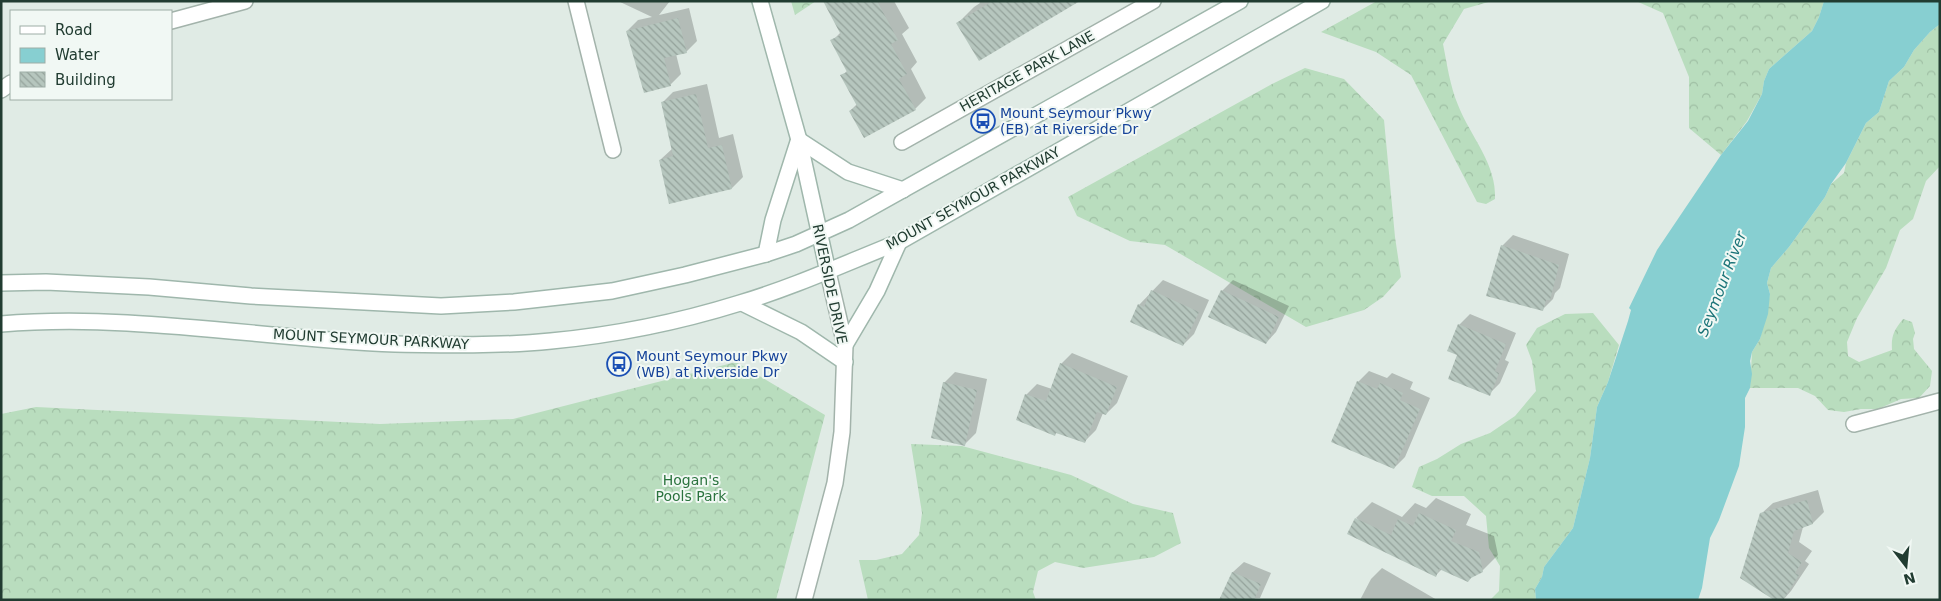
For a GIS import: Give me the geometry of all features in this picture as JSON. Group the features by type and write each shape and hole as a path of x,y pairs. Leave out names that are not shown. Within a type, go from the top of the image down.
{"main road":[{"path":"172,21 246,1"},
{"path":"576,1 613,150"},
{"name":"RIVERSIDE DRIVE","path":"760,1 799,140 845,345 842,432 835,483 804,600"},
{"name":"HERITAGE PARK LANE","path":"902,142 1154,1"},
{"path":"1,283 46,282 148,286 251,296 441,306 514,302 612,291 685,275 766,254 796,244 849,220 1240,1"},
{"name":"MOUNT SEYMOUR PARKWAY","path":"1,324 115,322 297,338 394,344 466,345 550,342 624,332 667,323 742,303 828,272 899,242 1322,1"},
{"path":"766,254 776,210 799,140 848,172 903,190"},
{"path":"845,345 877,290 899,242"},
{"path":"742,303 801,332 845,362"},
{"path":"1854,424 1940,401"}],"green space":[{"path":"791,1 816,1 795,15"},
{"path":"1377,1 1492,1 1464,9 1443,44 1455,98 1463,117 1482,150 1492,174 1495,199 1486,204 1477,202 1411,75 1376,52 1321,32"},
{"path":"1636,1 1824,1 1812,31 1769,69 1764,81 1762,94 1747,121 1721,155 1689,128 1689,77 1663,13"},
{"path":"1940,24 1940,166 1926,181 1913,219 1900,230 1886,268 1857,318 1847,342 1848,356 1859,362 1892,350 1895,330 1900,323 1903,319 1912,322 1915,333 1913,339 1914,349 1932,371 1930,386 1919,398 1901,399 1878,409 1844,412 1828,410 1815,396 1798,388 1750,388 1752,352 1760,339 1770,294 1767,283 1771,268 1789,247 1825,197 1831,184 1844,173 1846,163 1866,123 1879,112 1889,81 1904,67 1914,50 1930,32"},
{"path":"1305,68 1344,79 1384,120 1395,237 1401,277 1383,297 1364,310 1306,327 1165,245 1130,241 1077,216 1068,197 1272,84"},
{"path":"1593,313 1619,345 1608,382 1597,407 1590,458 1573,528 1544,567 1542,577 1535,589 1536,600 1490,600 1499,591 1500,566 1489,548 1486,516 1464,496 1432,496 1412,487 1419,467 1437,459 1461,444 1490,433 1515,416 1536,391 1532,361 1526,345 1537,328 1565,314"},
{"name":"Hogan's Pools Park","path":"736,362 825,415 776,600 1,600 1,414 36,407 380,424 513,419"},
{"path":"911,444 962,446 1071,475 1133,504 1173,513 1181,543 1154,557 1083,568 1055,562 1038,571 1033,592 1036,600 868,600 859,560 876,560 902,554 919,535 922,513"}],"water":[{"name":"Seymour River","path":"1824,1 1940,1 1940,24 1930,32 1914,50 1904,67 1889,81 1879,112 1866,123 1846,163 1831,184 1825,197 1789,247 1771,268 1767,283 1770,294 1768,314 1750,361 1752,374 1750,388 1745,398 1745,427 1739,466 1719,520 1710,538 1702,588 1698,600 1536,600 1535,589 1542,577 1544,567 1573,528 1590,458 1597,407 1608,382 1628,321 1631,310 1629,308 1657,250 1721,155 1748,121 1762,94 1764,81 1769,69 1812,31"}],"building":[{"path":"823,1 877,1 898,40 891,44 907,74 899,79 916,110 864,138 849,111 857,106 840,75 847,72 830,40 841,35"},
{"path":"993,1 1080,1 979,61 956,23"},
{"path":"678,18 687,53 664,58 671,86 644,93 626,31"},
{"path":"696,94 708,148 722,145 732,189 669,204 659,160 673,156 661,102"},
{"path":"1501,245 1559,265 1550,300 1546,300 1543,311 1486,296"},
{"path":"1151,290 1199,312 1183,346 1130,322 1138,304 1144,307"},
{"path":"1221,290 1279,317 1266,344 1208,317"},
{"path":"1458,324 1506,344 1495,371 1499,373 1490,396 1448,379 1457,355 1447,351"},
{"path":"1060,363 1117,387 1106,415 1097,412 1085,443 1056,433 1055,436 1016,420 1025,394 1046,401"},
{"path":"1357,381 1377,389 1380,383 1403,393 1400,400 1420,409 1394,469 1331,442"},
{"path":"943,382 977,390 965,446 931,438"},
{"path":"1807,500 1813,524 1794,531 1788,553 1802,562 1795,573 1799,575 1783,600 1774,600 1740,578 1760,513"},
{"path":"1419,513 1456,530 1451,541 1479,552 1483,572 1471,578 1468,582 1439,569 1436,577 1347,534 1355,518 1391,535 1398,519 1413,526"},
{"path":"1232,572 1261,584 1254,600 1219,600"}],"place":[{"name":"Mount Seymour Pkwy (EB) at Riverside Dr","path":"983,121"},
{"name":"Mount Seymour Pkwy (WB) at Riverside Dr","path":"619,364"}]}
